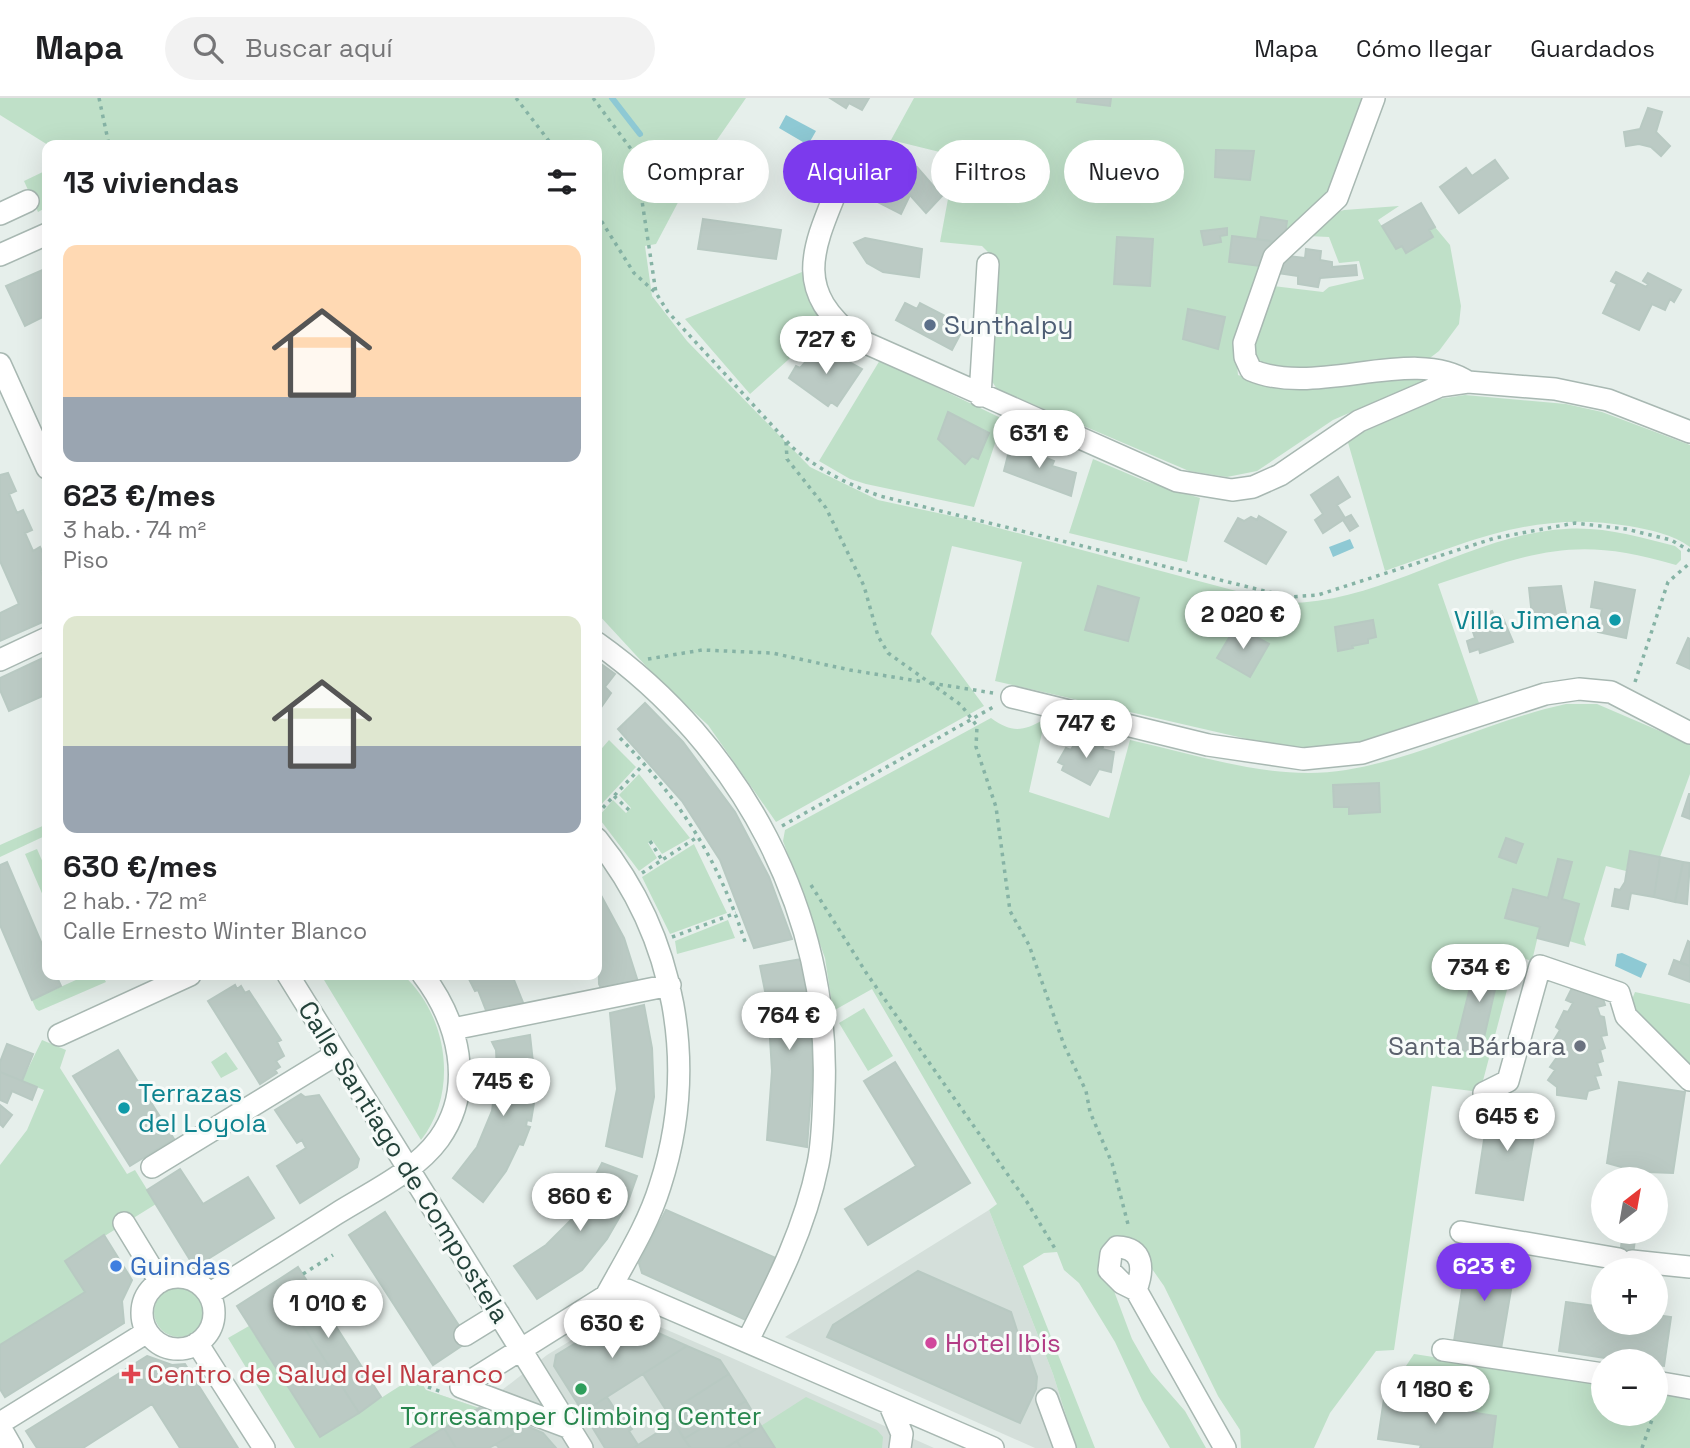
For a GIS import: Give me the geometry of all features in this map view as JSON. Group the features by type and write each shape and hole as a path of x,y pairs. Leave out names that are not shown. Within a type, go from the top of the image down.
{"street":[{"path":"1374,98 1337,198 1274,257 1244,344 1245,357 1251,370 1281,378 1437,368 1468,382"},
{"path":"0,215 28,201"},
{"path":"832,203 818,237 812,266 820,299 835,323 857,339 980,396 1177,481 1232,490 1252,487 1280,475 1359,421 1440,386 1468,382 1555,389 1608,400 1690,432"},
{"path":"0,255 42,236"},
{"path":"980,396 988,264"},
{"path":"0,364 42,457"},
{"path":"0,660 42,640"},
{"path":"602,647 622,661 690,724 729,774 784,870 811,952 821,1005 825,1058 823,1126 811,1196 784,1270 748,1340"},
{"path":"1012,697 1208,745 1303,759 1362,753 1545,695 1579,689 1611,692 1690,733"},
{"path":"602,846 635,895 657,943 670,985 680,1058 680,1098 673,1145 660,1189 606,1296"},
{"path":"1484,1093 1508,1081 1540,966 1619,993 1626,1016 1690,1080"},
{"path":"59,1035 179,980"},
{"name":"Calle Santiago de Compostela","path":"291,980 335,1055 582,1448"},
{"path":"209,1294 407,1170 439,1139 451,1116 458,1091 458,1042 437,993 427,980"},
{"path":"453,1029 670,985"},
{"path":"152,1167 335,1055"},
{"path":"124,1223 160,1282"},
{"path":"1461,1232 1690,1268"},
{"path":"1136,1290 1141,1263 1137,1254 1129,1247 1117,1247 1108,1264 1113,1276 1136,1290 1225,1448"},
{"path":"170,1278 192,1280 209,1294 213,1304 212,1326 197,1343 176,1348 165,1346 147,1332 143,1310 145,1299 160,1282 170,1278"},
{"path":"570,1429 461,1387 606,1296 627,1290 993,1448"},
{"path":"466,1335 499,1314"},
{"path":"5,1435 147,1332"},
{"path":"197,1343 264,1448"},
{"path":"1443,1350 1591,1372"},
{"path":"1668,1384 1690,1388"},
{"path":"1047,1399 1065,1448"},
{"path":"890,1403 902,1434 900,1448"}],"path":[{"path":"99,98 108,140"},
{"path":"516,98 548,140"},
{"path":"593,98 631,149 637,168 656,293"},
{"path":"602,222 634,273 656,293 688,337 786,440 813,465 845,483 880,496 1289,597 1330,592 1494,538 1576,523 1626,529 1671,540 1690,551"},
{"path":"786,440 787,459 825,508 864,586 878,636 888,653 961,705 977,726 976,747 996,807 1010,911 1029,945 1112,1163 1132,1238 1129,1247"},
{"path":"1630,701 1643,651 1668,582 1690,563"},
{"path":"622,661 639,661 702,650 772,653 850,670 1012,697"},
{"path":"766,835 1012,697"},
{"path":"620,738 680,806 699,836 717,868 746,945"},
{"path":"602,809 644,764"},
{"path":"614,796 629,810"},
{"path":"637,876 699,836"},
{"path":"650,841 662,860"},
{"path":"806,879 867,974 1046,1231 1057,1252"},
{"path":"668,939 736,913"},
{"path":"303,1273 333,1255"},
{"path":"307,1261 312,1268"},
{"path":"1642,1448 1650,1426"}],"shaded area":[{"path":"989,1210 1053,1374 1076,1448 1035,1448 785,1337"},
{"path":"621,1310 934,1448 335,1448 426,1390 479,1408 547,1355"}],"green space":[{"path":"0,98 746,98 717,140 623,140 623,203 678,203 656,244 645,246 652,296 687,341 810,467 878,500 961,518 1281,603 1318,601 1353,594 1493,544 1529,534 1565,529 1607,531 1675,546 1681,551 1681,560 1676,565 1609,551 1555,551 1529,556 1438,584 1479,703 1350,745 1295,750 995,681 1022,562 952,546 931,634 984,706 776,822 708,725 657,678 602,618 602,140 42,141 0,115"},
{"path":"914,98 1368,98 1330,197 1284,243 1236,354 1238,375 1259,382 1434,376 1333,420 1257,471 1227,477 1189,471 997,389 991,380 995,259 982,246 940,242 947,203 1050,203 1050,140 931,140 931,150 917,146 917,140 891,140"},
{"path":"42,172 42,210 38,212 24,181"},
{"path":"1399,206 1378,220 1396,249 1402,246 1406,252 1433,237 1429,230 1435,227 1450,245 1461,306 1459,324 1439,351 1426,361 1280,369 1259,363 1252,347 1273,286 1323,292 1329,287 1364,279 1359,261 1339,263 1329,237 1307,236 1332,214 1344,210"},
{"path":"802,272 807,289 827,325 750,394 685,319"},
{"path":"880,360 1003,419 974,507 866,484 850,479 819,461"},
{"path":"1465,395 1566,404 1602,412 1690,445 1690,547 1653,531 1595,522 1563,522 1504,531 1385,571 1347,439 1439,399"},
{"path":"1093,459 1145,481 1200,498 1187,562 1069,533"},
{"path":"1566,704 1597,704 1690,744 1690,774 1660,857 1630,852 1626,871 1606,866 1584,939 1586,946 1569,941 1579,904 1562,899 1572,862 1548,898 1512,889 1505,918 1540,927 1532,961 1516,956 1480,1092 1432,1086 1394,1350 1376,1351 1330,1413 1314,1448 1241,1448 1240,1430 1218,1396 1164,1286 1150,1266 1148,1252 1132,1238 1110,1242 1102,1251 1098,1273 1111,1283 1132,1339 1151,1372 1185,1411 1206,1448 1170,1448 1142,1400 1115,1342 1079,1283 1064,1270 1057,1252 1044,1253 1023,1266 1095,1448 1076,1448 1053,1374 989,1210 997,1204 872,989 833,1011 825,958 783,841 785,830 991,718 1017,729 1045,719 1029,792 1109,818 1130,740 1264,770 1319,773 1346,770 1401,757 1511,719"},
{"path":"609,740 636,767 602,804 602,748"},
{"path":"639,774 690,838 662,854 652,840 648,843 657,858 639,871 602,822 602,812 613,800 626,813 631,808 619,795"},
{"path":"42,826 42,837 0,857 0,845"},
{"path":"694,844 727,913 670,934 642,877"},
{"path":"37,849 42,860 42,893 25,854"},
{"path":"728,920 735,938 677,954 675,941"},
{"path":"76,980 106,982 39,1011 32,1000"},
{"path":"324,980 407,980 430,1011 443,1054 444,1077 441,1100 433,1121 421,1140"},
{"path":"1635,992 1690,1004 1690,1068 1636,1015 1631,1002"},
{"path":"864,1008 893,1056 868,1071 839,1023"},
{"path":"42,1040 66,1050 60,1068 127,1174 135,1170 156,1204 66,1260 85,1292 0,1345 0,1165 27,1130 44,1090 22,1081"},
{"path":"226,1052 238,1069 221,1078 211,1062"},
{"path":"179,1287 197,1294 204,1312 197,1330 179,1337 161,1330 154,1312 161,1294"},
{"path":"249,1326 320,1437 417,1375 426,1390 479,1408 411,1448 295,1448 228,1338"},
{"path":"1414,1354 1591,1381 1591,1426 1668,1426 1668,1393 1690,1396 1690,1448 1492,1448 1496,1416 1443,1408 1443,1402 1424,1399 1423,1405 1384,1399"},
{"path":"806,1397 877,1430 883,1437 882,1448 775,1448 761,1426"}],"water":[{"path":"786,115 816,131 811,140 799,140 779,128"},
{"path":"1350,539 1354,548 1333,557 1329,547"},
{"path":"1622,953 1647,964 1641,978 1615,966 1617,954"}],"building":[{"path":"830,98 869,98 862,110 849,103 846,108"},
{"path":"1078,98 1111,98 1110,106 1077,102"},
{"path":"1648,108 1662,112 1656,132 1670,146 1661,156 1651,147 1639,144 1626,146 1624,132 1640,129"},
{"path":"1216,150 1254,151 1250,180 1215,177"},
{"path":"1495,160 1508,178 1459,213 1440,187 1466,168 1472,176"},
{"path":"917,167 931,183 931,203 935,203 926,213 917,203"},
{"path":"880,203 906,203 901,214"},
{"path":"1421,203 1435,227 1429,230 1433,237 1406,253 1402,246 1396,249 1382,226"},
{"path":"1261,217 1287,221 1284,243 1257,239"},
{"path":"703,219 781,230 776,259 698,249"},
{"path":"1227,228 1227,235 1220,236 1221,242 1204,245 1201,231"},
{"path":"1232,236 1271,241 1267,267 1229,262"},
{"path":"1117,237 1153,239 1150,286 1114,284"},
{"path":"865,238 922,249 919,277 883,272 867,263 854,243"},
{"path":"1306,249 1321,251 1320,260 1332,262 1332,267 1356,265 1357,275 1320,278 1318,287 1298,284 1298,276 1277,273 1279,255 1305,258"},
{"path":"42,270 42,318 25,326 6,286"},
{"path":"1616,272 1646,287 1648,284 1643,281 1648,273 1681,290 1674,302 1670,299 1665,310 1652,304 1639,330 1603,313 1617,284 1611,281"},
{"path":"905,303 917,309 920,303 953,320 952,328 961,333 952,350 896,320"},
{"path":"1188,309 1225,317 1218,349 1183,339"},
{"path":"820,346 862,369 837,406 831,402 828,406 789,378 796,366 800,368"},
{"path":"948,412 989,433 978,459 972,456 965,464 938,439"},
{"path":"1011,443 1054,461 1052,466 1076,473 1071,496 1004,471"},
{"path":"8,473 16,491 9,494 17,513 23,510 32,530 25,533 33,551 40,547 42,551 42,622 0,641 0,613 19,604 0,561 0,475"},
{"path":"1338,477 1350,497 1337,505 1345,518 1351,515 1358,526 1350,531 1343,520 1323,533 1315,520 1323,514 1311,495"},
{"path":"1259,516 1286,532 1266,564 1225,541 1238,518 1244,521 1251,517 1257,520"},
{"name":"Villa Jimena","path":"1595,582 1635,590 1626,638 1598,632 1602,609 1591,607"},
{"path":"1098,586 1139,598 1128,641 1085,630"},
{"path":"1561,586 1566,614 1532,616 1529,588"},
{"path":"1492,611 1495,618 1502,616 1513,642 1480,653 1479,649 1470,652 1467,641 1475,638 1471,626 1481,623 1478,616"},
{"path":"1373,620 1376,637 1368,639 1368,643 1338,651 1335,627"},
{"path":"1236,626 1269,644 1250,677 1217,658"},
{"path":"1688,638 1690,639 1690,669 1677,663"},
{"path":"42,658 42,696 9,711 0,690 0,678"},
{"path":"602,665 615,674 605,687 611,693 602,706"},
{"path":"645,703 683,742 735,812 769,877 792,939 754,948 720,860 682,801 618,729"},
{"path":"1087,736 1103,747 1102,749 1114,752 1111,772 1099,769 1090,785 1062,770 1064,765 1058,762 1066,748 1071,750 1076,741 1082,744"},
{"path":"1379,783 1380,812 1349,814 1349,807 1334,807 1333,785"},
{"path":"1690,794 1690,819 1682,816"},
{"path":"1506,838 1523,844 1516,863 1499,857"},
{"path":"1630,851 1660,857 1654,897 1631,893 1628,909 1612,906 1615,889 1620,890 1625,882"},
{"path":"1660,857 1683,862 1675,902 1654,897"},
{"path":"1558,859 1572,862 1562,899 1579,904 1568,946 1537,938 1540,927 1505,918 1513,889 1548,898"},
{"path":"7,862 42,944 42,980 58,980 61,986 32,1000 0,925 0,865"},
{"path":"1683,862 1690,863 1687,904 1675,902"},
{"path":"602,897 624,938 639,985 603,992 599,980 602,980"},
{"path":"1688,941 1690,942 1690,966 1680,963"},
{"path":"1479,951 1502,959 1480,1055 1455,1048"},
{"path":"802,959 809,1006 813,1065 807,1147 767,1140 772,1071 768,1006 760,966"},
{"path":"1674,960 1690,966 1690,982 1669,974"},
{"path":"470,980 514,980 526,1010 489,1018 478,990 475,991"},
{"path":"235,985 237,989 241,986 245,993 249,991 281,1040 277,1042 284,1056 276,1061 280,1067 275,1070 277,1073 260,1084 208,1001"},
{"name":"Santa Bárbara","path":"1579,989 1602,995 1605,1005 1597,1007 1600,1016 1604,1017 1607,1035 1601,1036 1605,1048 1600,1050 1603,1061 1597,1063 1601,1075 1595,1076 1599,1088 1588,1091 1586,1099 1557,1095 1557,1087 1548,1080 1555,1070 1550,1067 1557,1057 1552,1054 1558,1043 1554,1040 1560,1030 1556,1027 1564,1011 1568,1012 1573,1003 1566,1000 1571,990"},
{"path":"644,1005 652,1048 654,1097 642,1157 606,1146 617,1089 610,1013"},
{"path":"530,1035 534,1072 531,1102 534,1103 531,1121 527,1120 526,1126 530,1127 523,1145 519,1144 506,1171 483,1202 453,1178 477,1147 492,1111 497,1071 496,1050 492,1042"},
{"path":"7,1044 33,1054 22,1081 0,1072 0,1062"},
{"name":"Terrazas del Loyola","path":"118,1050 174,1139 130,1166 73,1076"},
{"path":"895,1062 970,1183 868,1245 845,1209 916,1166 864,1081"},
{"path":"0,1072 37,1087 32,1100 12,1091 7,1103 0,1100"},
{"path":"1619,1082 1685,1092 1673,1173 1668,1173 1668,1167 1621,1167 1607,1163"},
{"path":"301,1094 305,1097 319,1095 359,1159 357,1167 300,1203 277,1166 306,1148 302,1140 297,1143 275,1110"},
{"path":"0,1105 12,1115 3,1127 0,1124"},
{"path":"1489,1107 1538,1114 1523,1200 1476,1193"},
{"path":"602,1163 637,1176 627,1204 607,1239 582,1270 537,1299 514,1266 546,1245 574,1217"},
{"path":"180,1169 203,1204 248,1177 274,1218 200,1264 190,1260 147,1190"},
{"path":"666,1210 778,1259 748,1321 642,1273 639,1263"},
{"path":"385,1212 469,1341 433,1365 349,1235"},
{"path":"104,1235 132,1280 122,1301 124,1323 5,1397 0,1389 0,1345 85,1292 65,1261"},
{"path":"1621,1244 1634,1244 1633,1258 1620,1258"},
{"path":"1467,1258 1515,1266 1501,1349 1454,1341"},
{"path":"298,1267 381,1397 359,1413 275,1282"},
{"name":"Hotel Ibis","path":"918,1271 1011,1312 1023,1349 1029,1354 1037,1377 1036,1389 1020,1423 827,1337 833,1325"},
{"path":"275,1282 359,1413 320,1437 237,1306"},
{"path":"1566,1302 1591,1305 1591,1335 1668,1335 1668,1317 1671,1317 1666,1349 1591,1349 1591,1356 1559,1351"},
{"path":"625,1318 687,1346 583,1412 554,1366 556,1355 615,1319"},
{"path":"687,1346 720,1360 729,1374 668,1413 643,1374"},
{"path":"147,1356 172,1365 185,1364 238,1448 180,1448 152,1404 83,1448 37,1448 26,1431"},
{"path":"729,1374 746,1401 684,1439 668,1413"},
{"path":"607,1397 616,1411 619,1409 623,1416 629,1412 633,1418 627,1422 638,1445 633,1448 605,1448 583,1412"},
{"path":"1384,1399 1423,1405 1424,1399 1444,1402 1443,1408 1496,1416 1492,1448 1420,1448 1421,1445 1378,1439"},
{"path":"746,1401 761,1426 725,1448 691,1448 684,1439"},
{"path":"479,1408 527,1426 489,1448 456,1448 444,1428"},
{"path":"674,1422 690,1448 633,1448 638,1445"},
{"path":"527,1426 543,1433 556,1448 499,1448 496,1444"},
{"path":"761,1426 775,1448 741,1448 737,1441"},
{"path":"444,1428 456,1448 411,1448"},
{"path":"737,1441 741,1448 726,1448"}],"waterway":[{"path":"612,98 640,134"}],"place":[{"name":"Sunthalpy","path":"930,325"},
{"name":"Villa Jimena","path":"1615,620"},
{"name":"Santa Bárbara","path":"1580,1046"},
{"name":"Terrazas del Loyola","path":"124,1108"},
{"name":"Guindas","path":"116,1266"},
{"name":"Hotel Ibis","path":"931,1343"},
{"name":"Centro de Salud del Naranco","path":"131,1374"},
{"name":"Torresamper Climbing Center","path":"581,1389"}]}
